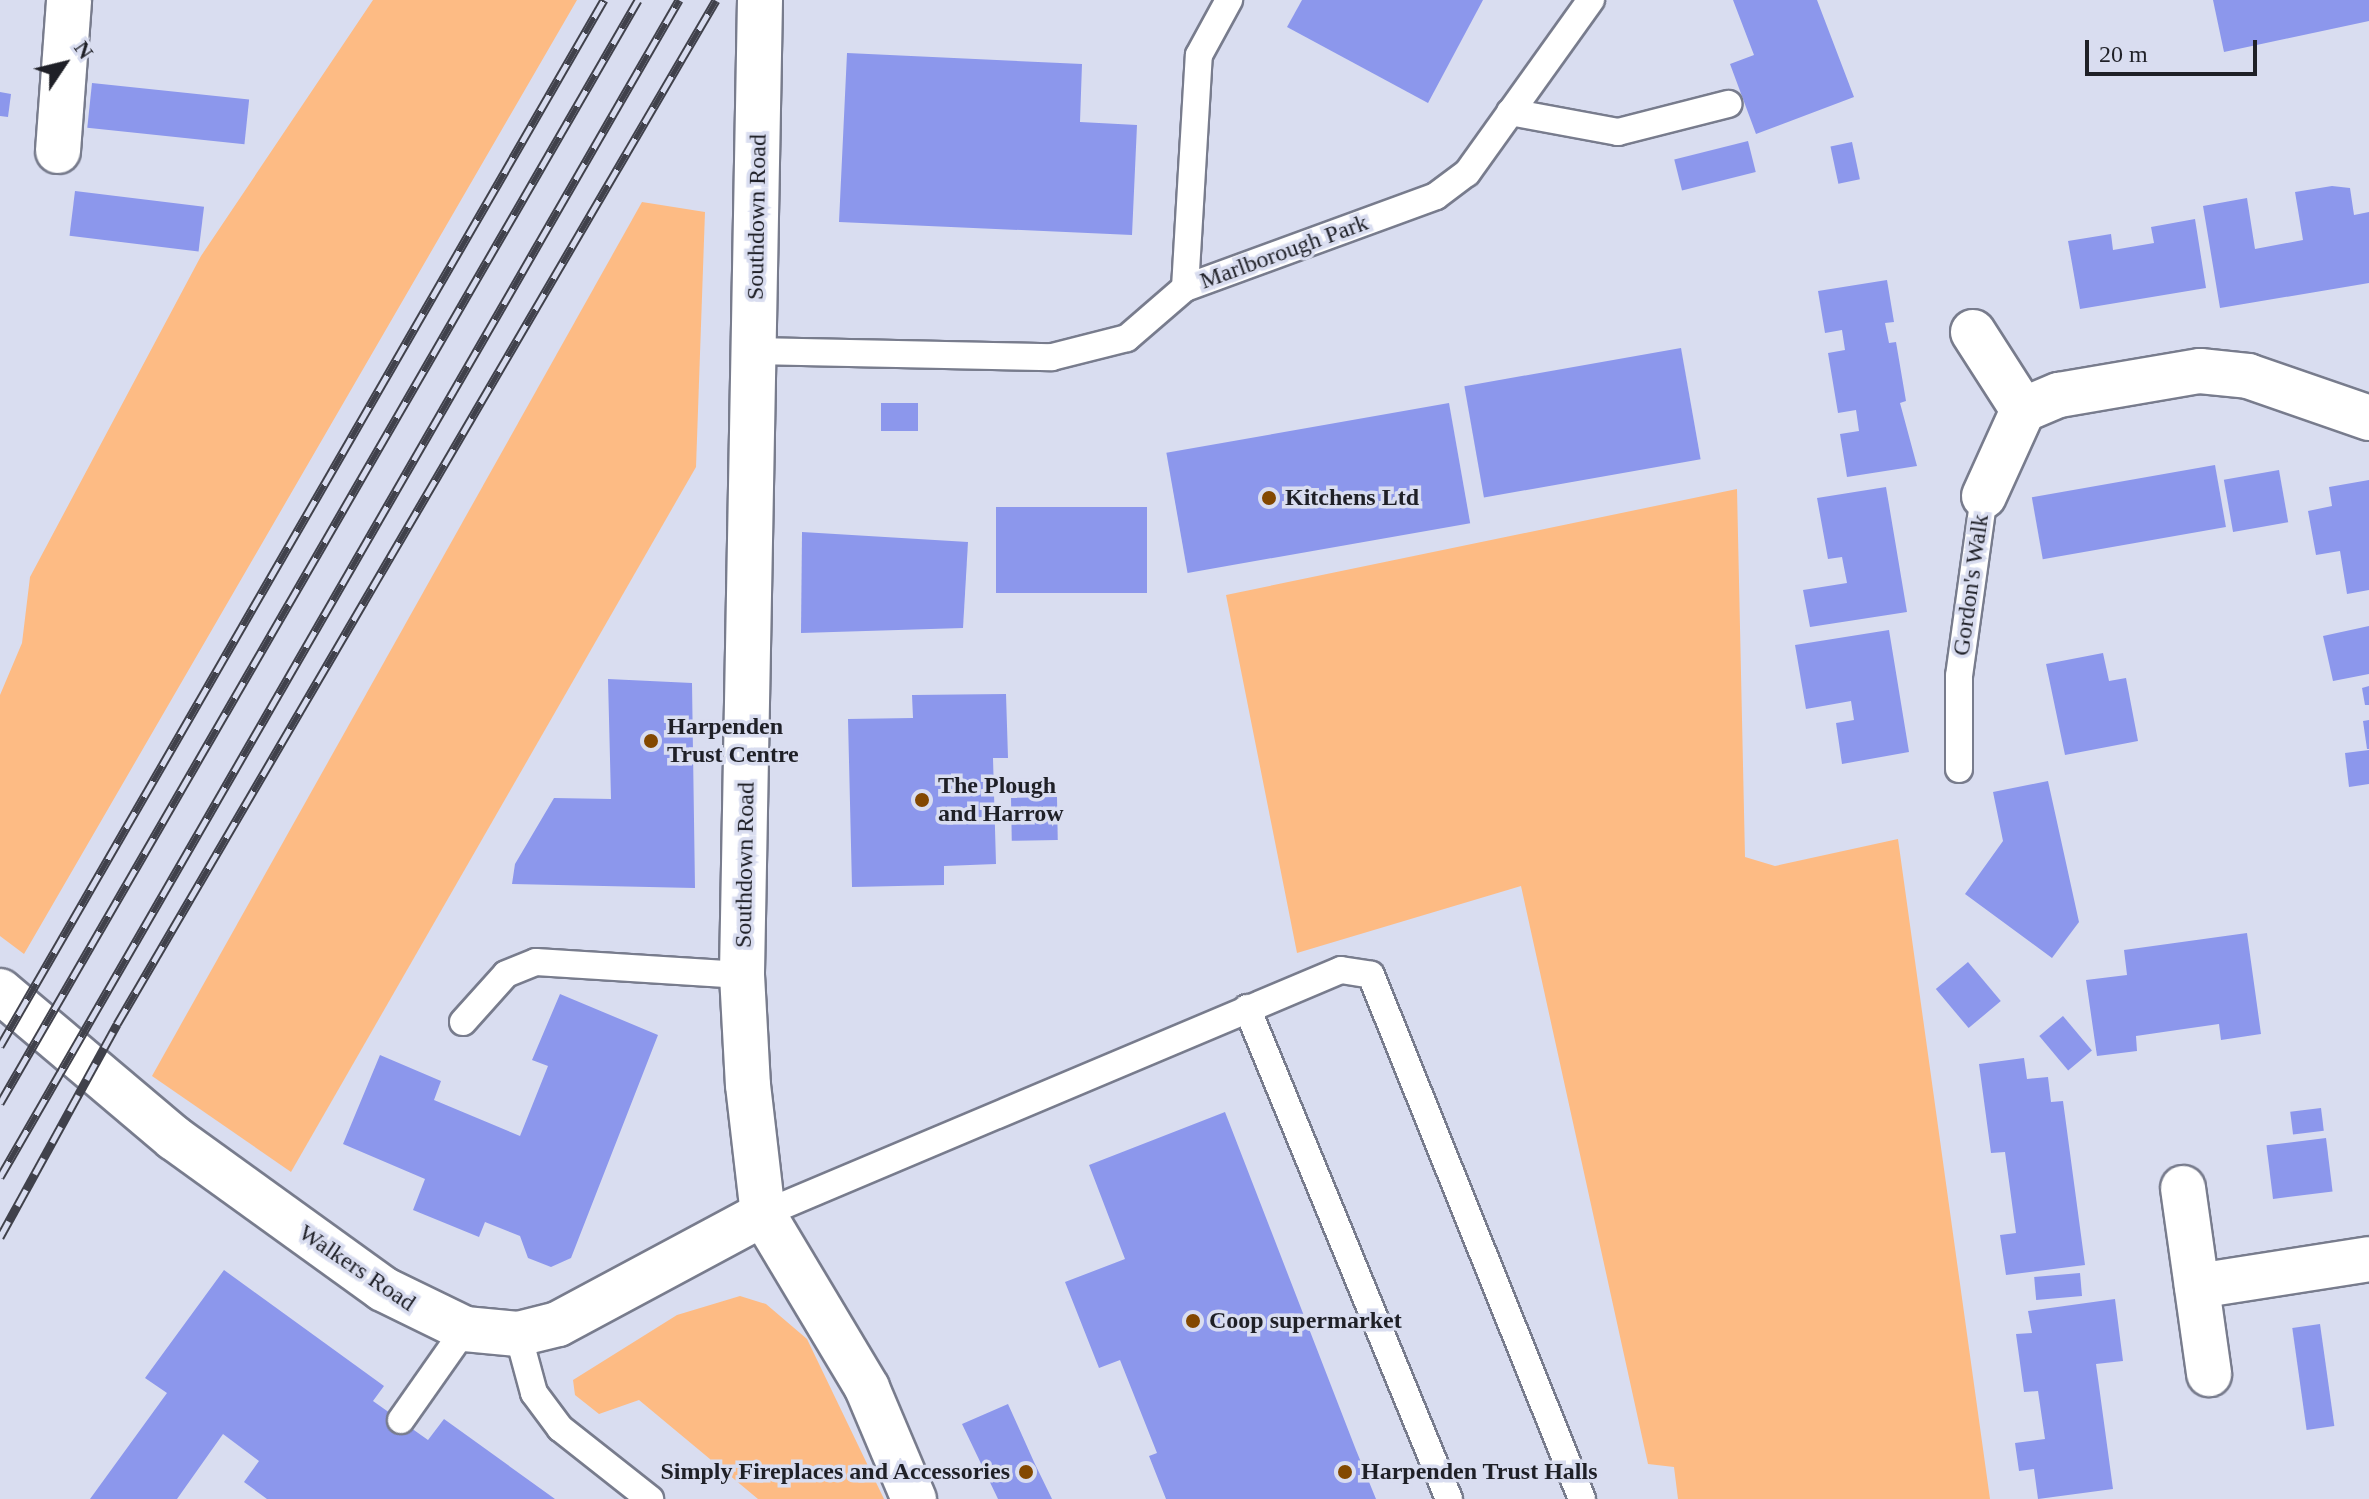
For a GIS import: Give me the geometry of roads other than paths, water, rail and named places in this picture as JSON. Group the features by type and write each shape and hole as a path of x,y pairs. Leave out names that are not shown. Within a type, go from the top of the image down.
{"street":[{"path":"58,151 69,0"},
{"name":"Southdown Road","path":"760,0 742,975 763,1214 867,1388 914,1499"},
{"path":"1973,332 2023,410 2059,395 2200,371 2248,376 2369,418"},
{"name":"Gordon's Walk","path":"1984,496 2023,410"},
{"name":"Walkers Road","path":"0,991 174,1138 383,1289 465,1329 518,1334 558,1324 763,1214"},
{"path":"2183,1188 2209,1374"},
{"path":"2197,1286 2369,1259"}],"lane":[{"path":"1185,288 1199,55 1229,0"},
{"name":"Marlborough Park","path":"754,351 1052,357 1127,338 1185,288 1436,196 1467,173 1591,0"},
{"path":"1510,112 1618,132 1728,104"},
{"name":"Gordon's Walk","path":"1959,769 1959,676 1984,496"},
{"path":"463,1022 506,974 536,962 742,975"},
{"path":"763,1214 1341,970 1371,975 1582,1499"},
{"path":"1247,1008 1449,1499"},
{"path":"401,1420 465,1329"},
{"path":"518,1334 534,1393 560,1428 650,1499"}],"railway":[{"path":"0,1046 604,0"},
{"path":"0,1103 638,0"},
{"path":"0,1177 679,0"},
{"path":"0,1237 117,1024 716,0"}],"place":[{"name":"Kitchens Ltd","path":"1269,498"},
{"name":"Harpenden Trust Centre","path":"651,741"},
{"name":"The Plough and Harrow","path":"922,800"},
{"name":"Coop supermarket","path":"1193,1321"},
{"name":"Simply Fireplaces and Accessories","path":"1026,1472"},
{"name":"Harpenden Trust Halls","path":"1345,1472"}]}
